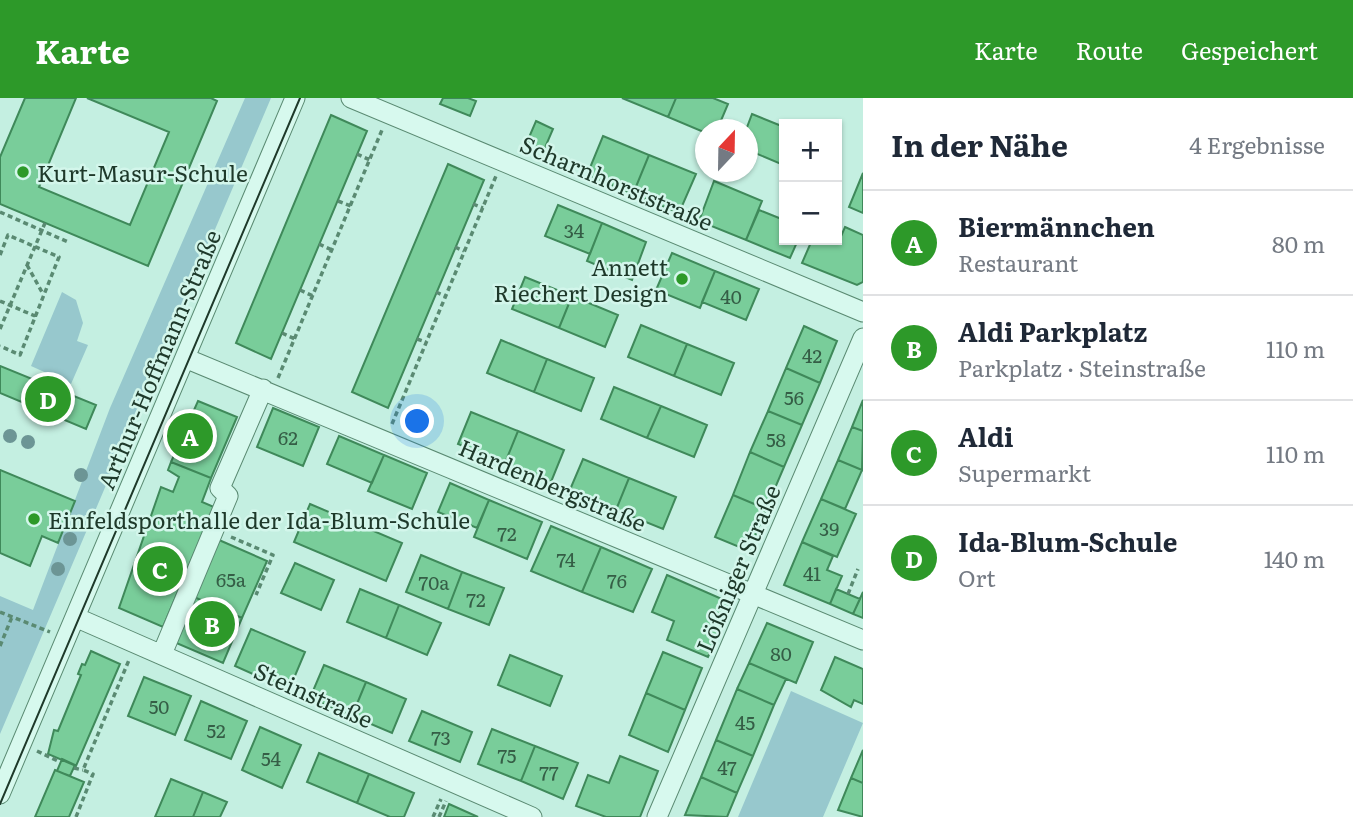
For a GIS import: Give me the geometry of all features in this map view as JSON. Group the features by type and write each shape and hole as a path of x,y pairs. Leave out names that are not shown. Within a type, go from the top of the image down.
{"street":[{"name":"Arthur-Hoffmann-Straße","path":"0,794 295,98"},
{"name":"Scharnhorststraße","path":"351,98 863,312"},
{"name":"Lößniger Straße","path":"657,817 863,338"},
{"name":"Hardenbergstraße","path":"185,358 863,640"},
{"path":"162,654 228,496 220,488 267,391"},
{"name":"Steinstraße","path":"75,617 532,817"}],"path":[{"path":"267,391 295,338 389,114"},
{"path":"357,154 370,160"},
{"path":"385,440 502,161"},
{"path":"338,201 351,206"},
{"path":"473,204 483,208"},
{"path":"0,212 68,242"},
{"path":"0,328 45,223"},
{"path":"0,255 8,235 59,257 20,355 0,346"},
{"path":"319,244 332,250"},
{"path":"455,247 464,251"},
{"path":"27,265 44,294"},
{"path":"300,290 313,296"},
{"path":"436,292 446,296"},
{"path":"0,301 35,316"},
{"path":"282,333 295,338"},
{"path":"417,339 426,342"},
{"path":"398,384 407,387"},
{"path":"215,531 273,555 256,595"},
{"path":"848,594 858,569"},
{"path":"0,613 66,639"},
{"path":"0,646 13,617"},
{"path":"83,770 136,643"},
{"path":"20,744 60,762"},
{"path":"74,768 93,775 76,817"},
{"path":"433,817 443,800 439,817"}],"shaded area":[{"path":"245,98 271,98 0,734 0,596 33,610 110,408"},
{"path":"62,292 76,300 83,323 77,341 88,345 71,384 31,366"},
{"path":"791,691 863,723 823,817 738,817"}],"building":[{"name":"Kurt-Masur-Schule","path":"25,98 76,98 39,187 130,225 169,132 87,98 211,98 217,101 148,266 0,204 0,157"},
{"path":"443,98 468,98 476,101 470,116 440,104"},
{"path":"622,98 676,98 668,117"},
{"path":"676,98 713,98 728,104 722,119 695,119 695,128 668,117"},
{"path":"752,114 779,125 779,163 758,154 758,119 750,119"},
{"path":"331,115 367,131 271,359 236,343"},
{"path":"536,121 553,129 544,150 527,142"},
{"path":"603,136 649,155 633,194 587,175"},
{"path":"649,155 695,174 679,213 633,194"},
{"path":"448,164 484,180 388,408 352,392"},
{"path":"863,173 863,213 849,207"},
{"path":"714,182 762,201 746,240 699,221"},
{"path":"558,205 602,223 590,254 545,236"},
{"path":"759,210 779,218 779,245 796,245 790,258 746,240"},
{"path":"602,223 646,242 632,280 587,261"},
{"path":"845,227 863,235 863,282 857,285 802,263 810,245 842,245"},
{"path":"672,253 715,271 700,308 656,290"},
{"path":"715,271 759,289 746,320 702,302"},
{"path":"525,277 572,296 559,328 512,309"},
{"path":"572,296 618,315 605,347 559,328"},
{"path":"641,325 687,344 674,376 628,357"},
{"path":"804,326 837,341 820,383 786,368"},
{"path":"501,340 547,359 534,392 487,373"},
{"path":"687,344 734,363 721,395 674,376"},
{"path":"547,359 594,378 581,411 534,392"},
{"path":"0,366 96,405 86,429 0,393"},
{"path":"786,368 820,383 802,425 768,411"},
{"path":"614,387 661,406 647,438 601,419"},
{"path":"863,400 863,431 852,427"},
{"path":"198,401 237,417 211,478 171,462"},
{"path":"661,406 707,425 694,457 647,438"},
{"path":"273,408 319,427 303,466 257,447"},
{"path":"768,411 802,425 784,467 750,452"},
{"path":"471,412 518,431 505,463 458,444"},
{"path":"852,427 863,431 862,470 838,460"},
{"path":"518,431 564,450 551,482 505,463"},
{"path":"339,436 384,455 372,483 327,464"},
{"path":"750,452 784,467 766,509 733,495"},
{"path":"384,455 427,473 412,509 368,491"},
{"path":"583,459 629,478 616,510 569,492"},
{"path":"838,460 862,470 845,509 821,499"},
{"path":"171,462 211,478 202,502 214,507 163,627 119,608 161,487 173,492 179,477 168,470"},
{"name":"Einfeldsporthalle der Ida-Blum-Schule","path":"0,470 75,501 58,543 42,536 30,566 0,553"},
{"path":"629,478 676,497 663,529 616,510"},
{"path":"450,483 489,500 477,528 438,512"},
{"path":"733,495 766,509 749,551 715,537"},
{"path":"821,499 856,514 837,557 802,542"},
{"path":"489,500 542,522 527,559 474,537"},
{"path":"310,504 402,543 386,581 294,542"},
{"path":"551,526 601,547 582,592 531,571"},
{"path":"219,540 267,561 242,618 194,597"},
{"path":"802,542 833,556 827,570 842,576 830,604 784,585"},
{"path":"601,547 652,569 633,612 582,592"},
{"path":"421,555 462,572 448,609 406,592"},
{"path":"295,563 334,580 321,610 281,593"},
{"path":"462,572 504,588 489,625 448,609"},
{"path":"667,575 731,603 708,657 667,640 674,621 652,612"},
{"path":"360,589 399,605 386,638 347,622"},
{"path":"836,589 860,599 853,614 830,604"},
{"path":"863,592 863,618 853,614"},
{"path":"194,597 242,618 223,663 174,642"},
{"path":"399,605 441,623 427,655 386,638"},
{"path":"767,623 813,642 796,683 749,663"},
{"path":"251,629 305,652 289,690 235,666"},
{"path":"91,651 120,664 76,766 48,754 54,730 58,731 81,675 78,674 82,664 85,665"},
{"path":"663,652 702,668 685,710 646,693"},
{"path":"510,655 562,676 550,706 498,685"},
{"path":"835,657 863,669 863,704 854,700 851,707 821,690"},
{"path":"749,663 786,679 774,705 737,689"},
{"path":"324,665 366,682 352,716 310,698"},
{"path":"144,677 191,696 175,735 128,716"},
{"path":"366,682 406,699 392,733 352,716"},
{"path":"737,689 774,705 753,756 716,740"},
{"path":"646,693 685,710 668,752 629,735"},
{"path":"201,701 247,721 231,759 185,740"},
{"path":"422,711 472,732 460,762 409,741"},
{"path":"260,727 301,745 282,788 242,770"},
{"path":"492,729 535,746 521,781 478,764"},
{"path":"716,740 753,756 737,793 701,777"},
{"path":"535,746 578,763 563,799 521,781"},
{"path":"863,750 863,783 851,778"},
{"path":"319,753 369,774 357,803 307,782"},
{"path":"620,756 658,771 640,817 606,817 576,806 588,775 609,783"},
{"path":"62,759 75,765 70,776 57,771"},
{"path":"55,770 84,782 69,817 35,817"},
{"path":"369,774 414,793 404,817 390,817 357,803"},
{"path":"701,777 737,793 727,817 685,815"},
{"path":"851,778 863,783 863,817 838,810"},
{"path":"171,779 203,792 193,817 155,817"},
{"path":"203,792 227,802 220,817 193,817"},
{"path":"449,804 478,817 444,817"}],"tram line":[{"path":"0,804 300,98"}],"place":[{"name":"Kurt-Masur-Schule","path":"23,172"},
{"name":"Annett Riechert Design","path":"682,279"},
{"name":"Ida-Blum-Schule","path":"48,399"},
{"name":"Biermännchen","path":"190,436"},
{"name":"Einfeldsporthalle der Ida-Blum-Schule","path":"34,519"},
{"name":"Aldi","path":"160,569"},
{"name":"Aldi Parkplatz","path":"212,624"}]}
